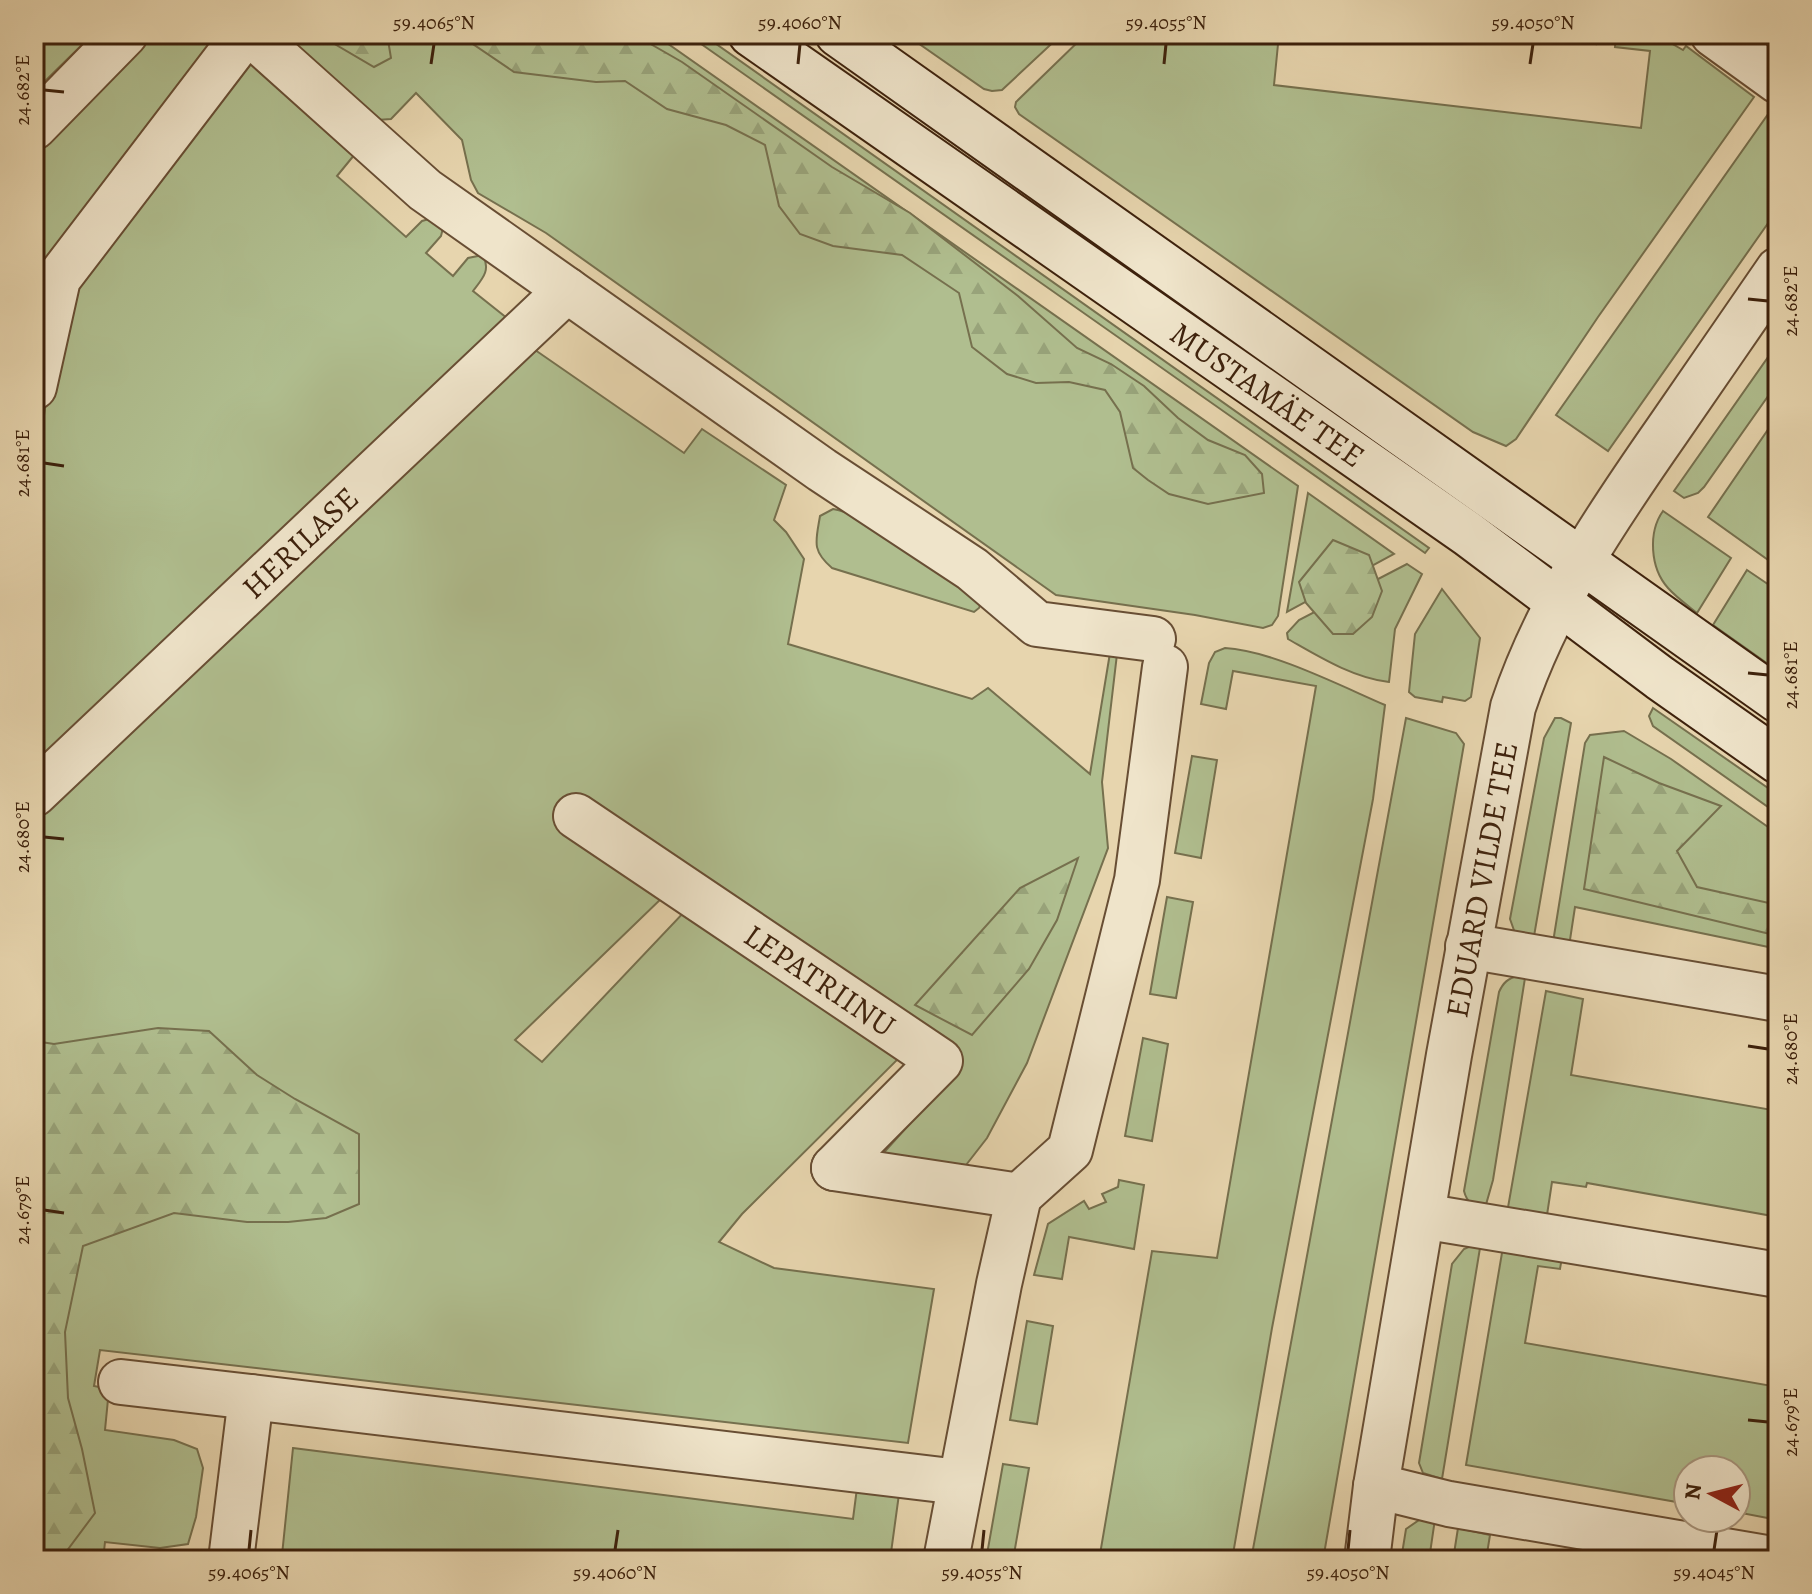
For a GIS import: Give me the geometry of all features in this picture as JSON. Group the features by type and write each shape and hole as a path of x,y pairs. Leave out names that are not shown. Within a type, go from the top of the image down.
{"street":[{"path":"34,127 125,34"},
{"path":"34,387 58,279 248,34 425,190 822,470 972,569 1037,624 1159,653 1137,880 1070,1150 1019,1196 959,1482 946,1560"},
{"name":"MUSTAMÄE TEE","path":"751,34 1468,534 1660,678 1778,761"},
{"name":"MUSTAMÄE TEE","path":"838,34 1778,700"},
{"path":"1713,34 1778,81"},
{"name":"EDUARD VILDE TEE","path":"1367,1560 1376,1486 1468,946 1513,707 1527,665 1581,562 1634,478 1778,270"},
{"name":"HERILASE","path":"34,794 567,290"},
{"name":"LEPATRIINU","path":"576,816 940,1061 834,1168 1019,1196"},
{"path":"1468,946 1778,999"},
{"path":"1422,1216 1778,1275"},
{"path":"121,1382 959,1482"},
{"path":"231,1560 251,1397"},
{"path":"1376,1486 1449,1504 1778,1560"}],"green space":[{"path":"34,34 93,34 34,92"},
{"path":"142,34 208,34 209,44 34,323 34,172 40,155 65,118"},
{"path":"285,34 654,34 1298,486 1278,616 1272,625 1263,628 1056,595 546,233 478,193 471,180 462,140 416,93 391,119 377,120 281,39"},
{"path":"335,34 387,34 391,58 374,67 333,43"},
{"path":"464,34 633,34 682,62 832,167 910,213 1018,296 1077,348 1111,364 1144,386 1178,418 1208,440 1245,455 1262,474 1264,493 1208,504 1169,494 1148,480 1133,468 1120,412 1105,390 1069,382 1036,383 1007,374 972,347 959,293 902,255 833,246 800,234 779,206 765,145 726,125 667,109 625,81 596,82 514,72 467,40"},
{"path":"687,34 702,34 1429,548 1425,553"},
{"path":"905,34 1062,34 1002,90 992,91 984,89"},
{"path":"1086,34 1279,34 1274,85 1641,128 1650,51 1615,47 1616,34 1655,34 1683,50 1686,46 1754,97 1516,439 1506,446 1473,432 1019,114 1016,102"},
{"path":"1523,34 1597,34 1596,44"},
{"path":"1748,34 1778,34 1778,56"},
{"path":"246,60 254,63 355,154 337,176 406,237 422,221 429,219 443,228 441,236 426,253 453,276 468,258 483,255 486,270 473,291 512,322 34,773 34,502 45,407 58,344 82,278"},
{"path":"1771,110 1778,116 1778,209 1608,451 1556,415"},
{"path":"525,343 684,453 702,429 786,485 774,520 804,559 788,644 972,699 988,688 1090,774 1110,653 1117,654 1102,782 1108,848 1027,1063 987,1138 966,1165 879,1158 958,1070 666,894 515,1040 542,1062 686,910 900,1057 742,1214 719,1242 774,1268 934,1289 908,1443 100,1350 94,1386 109,1389 105,1430 174,1440 197,1449 203,1468 196,1517 188,1544 160,1548 105,1542 103,1560 34,1560 34,813"},
{"path":"1778,343 1778,382 1704,487 1684,498 1674,491"},
{"path":"1778,415 1778,567 1708,517"},
{"path":"1308,493 1394,554 1287,612"},
{"path":"833,509 850,514 889,535 981,603 979,608 974,612 832,568 821,556 817,539 820,516"},
{"path":"1663,511 1731,558 1697,613 1668,588 1658,570 1653,539"},
{"path":"1333,540 1369,555 1382,591 1372,617 1353,634 1333,634 1306,603 1299,582"},
{"path":"1407,564 1422,574 1395,629 1389,682 1349,671 1288,639 1287,633 1299,620"},
{"path":"1747,570 1778,591 1778,671 1713,625"},
{"path":"1442,589 1480,638 1471,697 1465,701 1443,697 1442,702 1415,697 1409,692 1415,634"},
{"path":"1225,648 1284,662 1385,705 1373,799 1272,1328 1232,1560 1099,1560 1152,1251 1217,1258 1316,686 1233,671 1226,709 1201,704 1209,663 1215,652"},
{"path":"1653,708 1778,795 1778,814 1653,726 1649,716"},
{"path":"1406,718 1456,733 1464,744 1323,1560 1251,1560"},
{"path":"1555,718 1571,723 1533,942 1516,936 1510,919 1544,738"},
{"path":"1624,731 1671,759 1778,834 1778,949 1575,907 1568,953 1556,944 1554,936 1585,743 1590,735"},
{"path":"1192,756 1217,760 1201,858 1175,853"},
{"path":"1604,757 1659,783 1721,806 1677,851 1697,887 1778,905 1778,936 1584,889"},
{"path":"1078,858 1057,920 1029,969 972,1035 915,1005 1020,888"},
{"path":"1167,897 1193,902 1176,998 1150,994"},
{"path":"1518,976 1525,978 1493,1180 1485,1208 1471,1203 1464,1191 1499,992 1506,981"},
{"path":"1546,991 1583,999 1571,1075 1778,1111 1778,1217 1587,1183 1586,1187 1552,1182 1547,1215 1507,1213"},
{"path":"158,1028 209,1031 257,1075 359,1134 359,1204 326,1218 288,1222 247,1222 174,1213 83,1246 65,1332 68,1398 95,1513 60,1560 34,1560 34,1041 54,1044"},
{"path":"1143,1038 1168,1044 1152,1141 1125,1136"},
{"path":"1119,1180 1144,1185 1134,1249 1069,1237 1062,1279 1034,1275 1048,1224 1084,1201 1089,1209 1106,1202 1102,1194 1118,1187"},
{"path":"1471,1246 1480,1248 1442,1479 1423,1473 1419,1463 1452,1264 1464,1249"},
{"path":"1503,1247 1562,1257 1560,1269 1538,1266 1525,1343 1778,1387 1778,1520 1752,1515 1752,1454 1672,1454 1672,1501 1466,1465"},
{"path":"1027,1321 1053,1326 1037,1424 1010,1420"},
{"path":"293,1448 853,1519 857,1488 899,1494 890,1560 326,1560 282,1555"},
{"path":"1003,1464 1029,1468 1013,1560 986,1560"},
{"path":"1422,1518 1435,1519 1429,1560 1401,1560 1406,1529"},
{"path":"1458,1528 1490,1535 1486,1560 1453,1560"}]}
